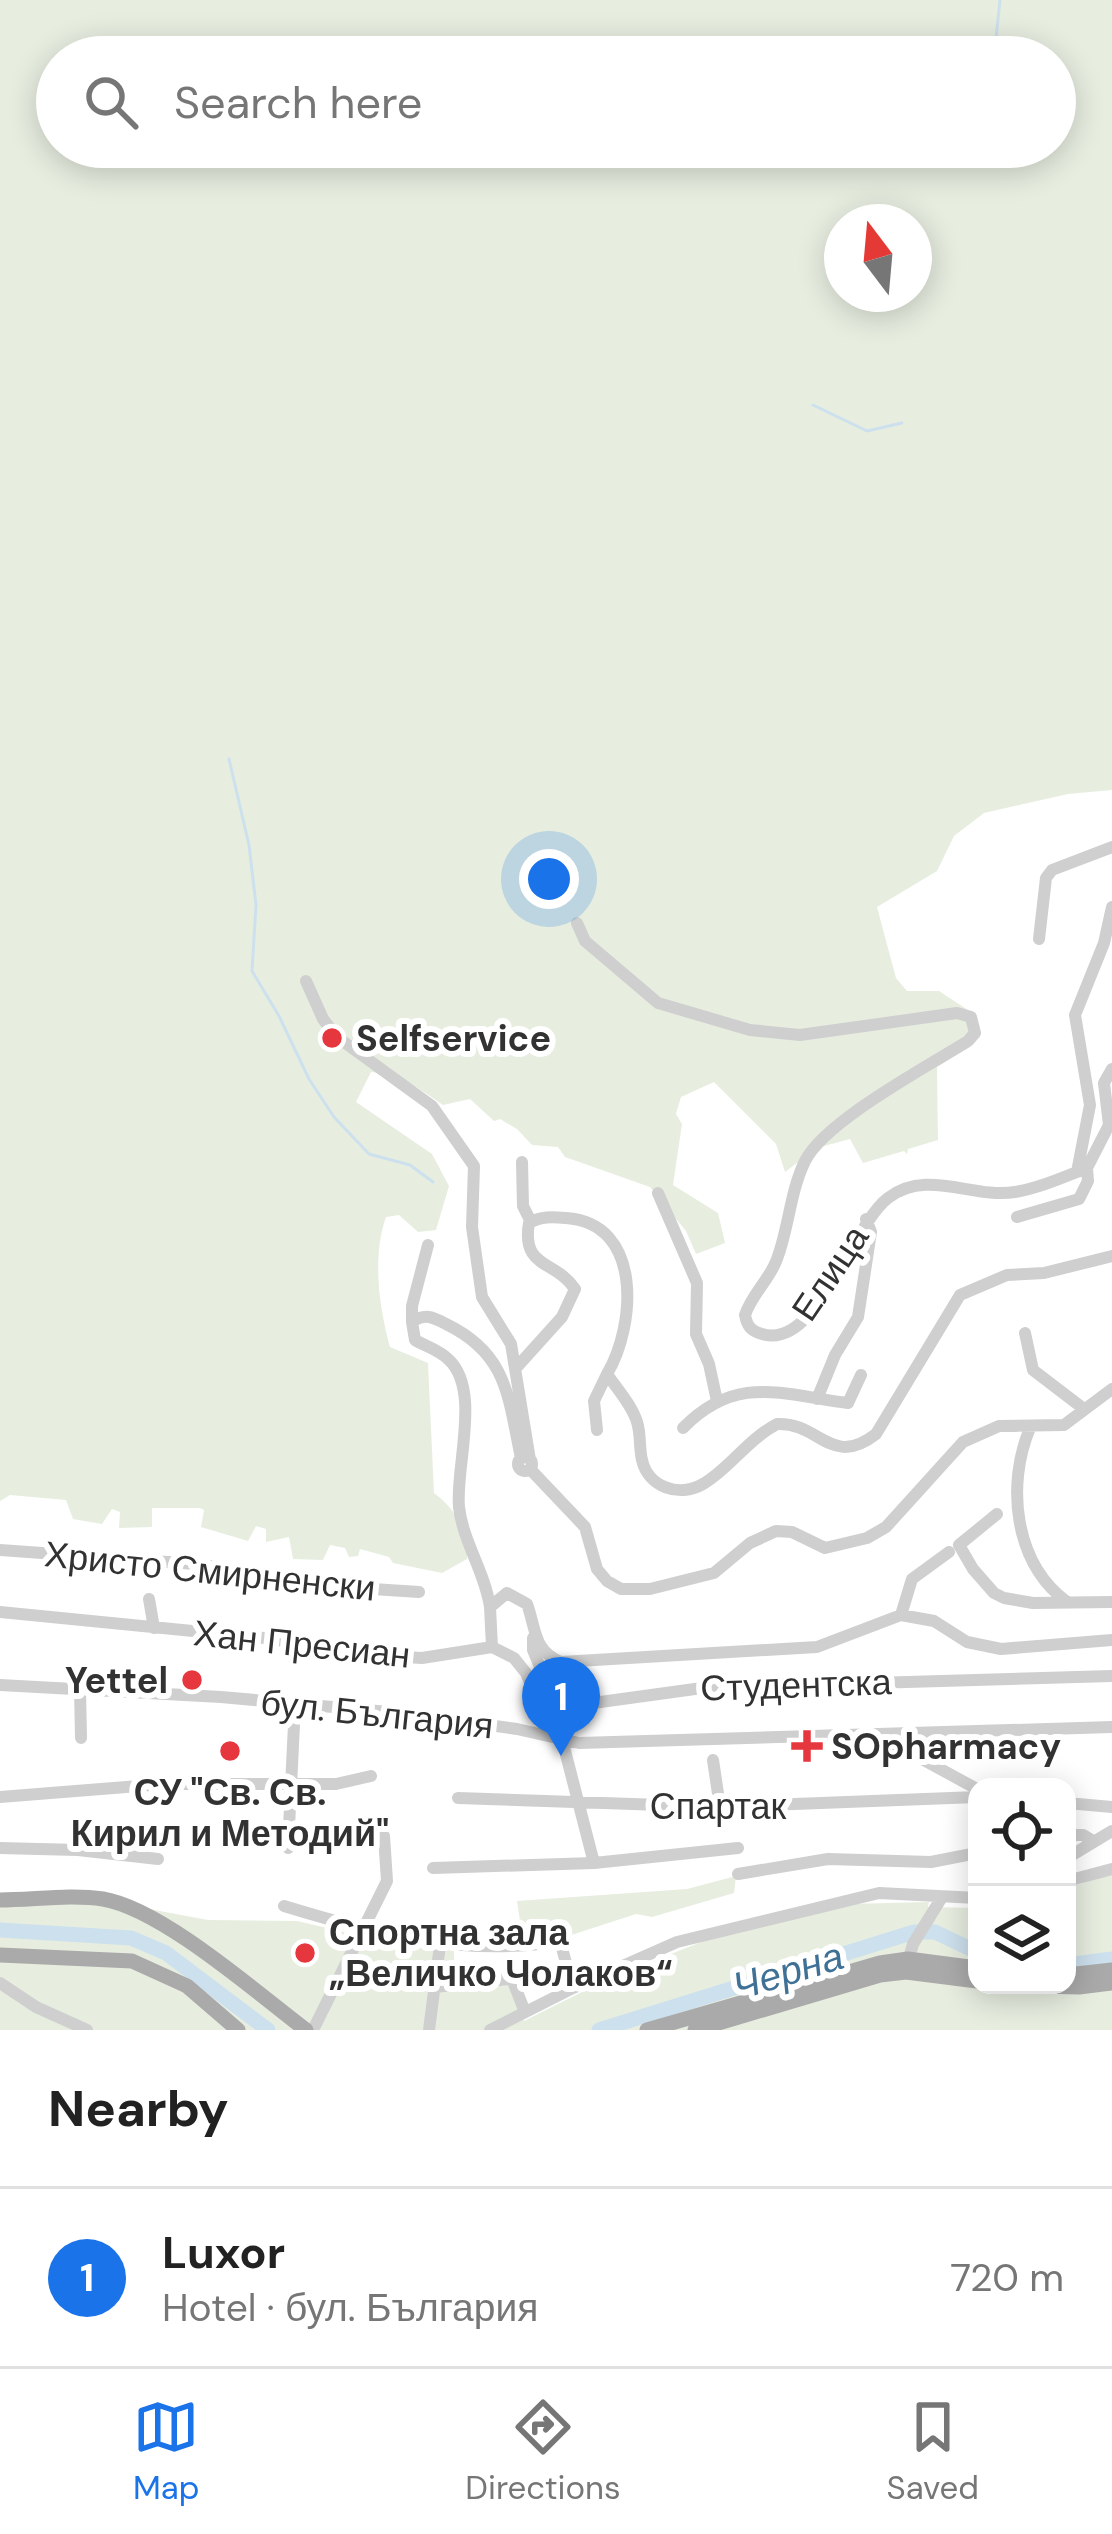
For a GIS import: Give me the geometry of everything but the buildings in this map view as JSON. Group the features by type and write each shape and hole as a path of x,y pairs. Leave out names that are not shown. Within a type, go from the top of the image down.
{"main road":[{"path":"0,1900 94,1899 120,1905 218,1961 309,2030"},
{"path":"0,1955 116,1958 141,1964 187,1986 238,2030"},
{"path":"647,2030 837,1972 909,1959 968,1967"},
{"path":"694,2030 846,1984 909,1959 968,1978"},
{"path":"1076,1974 1112,1970"},
{"path":"1076,1988 1112,1982"}],"street":[{"path":"1040,939 1048,874 1112,847"},
{"path":"1017,1217 1079,1198 1088,1181 1082,1170 1090,1105 1075,1015 1104,943 1112,907"},
{"name":"Елица","path":"577,923 585,941 658,1003 750,1030 800,1035 969,1014 975,1033 968,1041 882,1096 809,1154 795,1188 777,1263 748,1307 748,1326 758,1334 788,1333 802,1322 825,1294 866,1219 883,1201 909,1187 944,1184 1015,1192 1082,1170"},
{"path":"306,981 337,1037 432,1106 468,1154 476,1180 472,1227 482,1298 508,1335 517,1368 527,1462"},
{"path":"1082,1170 1109,1125 1104,1083 1112,1069"},
{"path":"517,1368 571,1304 575,1289 566,1277 534,1258 527,1236 531,1222 523,1206 522,1162"},
{"path":"658,1193 697,1283 696,1334 709,1364 716,1401"},
{"path":"531,1222 541,1217 573,1218 594,1224 615,1241 625,1269 626,1310 618,1355 594,1401 598,1430"},
{"path":"817,1399 835,1354 858,1317 871,1232 866,1219"},
{"path":"428,1245 412,1322 415,1340 447,1358 460,1378 465,1438 460,1514 488,1589 494,1648 514,1658 526,1673 558,1739 594,1863"},
{"path":"607,1374 639,1425 640,1457 647,1474 669,1490 684,1490 703,1484 777,1424 794,1426 836,1447 859,1447 876,1434 960,1295 1007,1275 1043,1273 1112,1256"},
{"path":"412,1322 426,1316 483,1346 510,1397 527,1462 585,1526 597,1569 621,1589 650,1589 714,1573 750,1543 776,1531 792,1532 825,1549 867,1538 886,1527 963,1442 992,1428 1064,1425 1112,1389"},
{"path":"1025,1333 1039,1378 1084,1409"},
{"path":"683,1428 716,1401 781,1390 848,1403 861,1376"},
{"path":"1030,1428 1016,1494 1027,1547 1049,1586 1068,1603"},
{"path":"902,1615 912,1579 997,1514"},
{"path":"954,1549 994,1592 1034,1604 1112,1602"},
{"name":"Христо Смирненски","path":"0,1550 196,1564 357,1588 419,1592"},
{"path":"490,1607 507,1593 527,1604 535,1624 534,1637 546,1655 561,1662 817,1647 902,1615 934,1621 967,1642 1001,1649 1112,1640"},
{"path":"149,1599 154,1628"},
{"name":"Хан Пресиан","path":"0,1612 412,1658 494,1648"},
{"name":"Студентска","path":"534,1637 532,1650 557,1708 702,1688 1112,1676"},
{"name":"бул. България","path":"0,1685 295,1704 446,1719 558,1739 1112,1727"},
{"path":"80,1689 81,1738"},
{"path":"289,1848 295,1704"},
{"path":"874,1733 968,1788"},
{"path":"713,1760 720,1807"},
{"path":"0,1797 164,1784 336,1784 371,1775"},
{"name":"Спартак","path":"458,1798 720,1807 968,1793"},
{"path":"1076,1804 1112,1807"},
{"path":"1076,1852 1112,1831"},
{"path":"1076,1835 1093,1841"},
{"path":"309,2030 387,1881 384,1836"},
{"path":"0,1848 158,1859"},
{"path":"433,1868 594,1863 738,1848"},
{"path":"738,1874 829,1858 931,1862 968,1855"},
{"path":"1076,1879 1112,1869"},
{"path":"490,2030 677,1942 856,1896 898,1893 939,1901 968,1899"},
{"path":"909,1959 939,1901"},
{"path":"284,1906 362,1931 440,1946 560,1941 573,1988"},
{"path":"429,2030 440,1946"},
{"path":"435,1987 566,1973"},
{"path":"512,1979 526,2012"},
{"path":"0,1983 36,2007 86,2030"}],"shaded area":[{"path":"0,0 1112,0 1112,790 1068,794 984,813 954,836 937,871 877,907 896,978 907,991 939,991 977,1016 970,1047 937,1067 938,1140 908,1149 907,1154 863,1163 850,1139 817,1148 785,1172 776,1144 714,1082 681,1097 673,1185 718,1213 725,1243 696,1254 686,1231 650,1187 565,1157 558,1147 532,1145 517,1129 500,1119 494,1121 470,1099 443,1105 400,1079 371,1072 356,1102 432,1154 449,1186 436,1230 418,1232 399,1215 386,1217 379,1282 390,1347 428,1363 434,1493 460,1522 467,1559 442,1573 393,1563 389,1557 360,1549 358,1556 349,1557 345,1548 330,1545 323,1560 293,1559 289,1537 266,1542 266,1529 256,1526 248,1541 201,1527 204,1510 200,1508 152,1508 152,1527 119,1528 120,1512 112,1509 102,1524 73,1519 66,1500 10,1495 0,1501"},
{"path":"1112,1874 1112,2030 0,2030 0,1896 144,1908 208,1920 297,1921 454,1950 455,1991 509,1985 524,2021 612,1977 709,1939 847,1904 929,1902 928,1907 968,1908 968,1994 1076,1994 1076,1885"},
{"path":"736,1876 734,1893 652,1917 636,1914 553,1941 521,1946 515,1936 521,1928 517,1901 687,1889"}],"waterway":[{"path":"996,36 1000,0"},
{"path":"813,405 867,431 902,423"},
{"path":"229,759 249,845 256,905 252,971 334,1117 369,1154 410,1165 433,1182"},
{"name":"Черна","path":"0,1930 131,1938 166,1953 268,2030"},
{"name":"Черна","path":"599,2030 914,1932 935,1932 968,1948"},
{"name":"Черна","path":"1076,1964 1112,1959"}],"place":[{"name":"Selfservice","path":"332,1038"},
{"name":"Yettel","path":"192,1680"},
{"name":"SOpharmacy","path":"807,1746"},
{"name":"СУ \"Св. Св. Кирил и Методий\"","path":"230,1751"},
{"name":"Luxor","path":"561,1756"},
{"name":"Спортна зала „Величко Чолаков“","path":"305,1953"}]}
